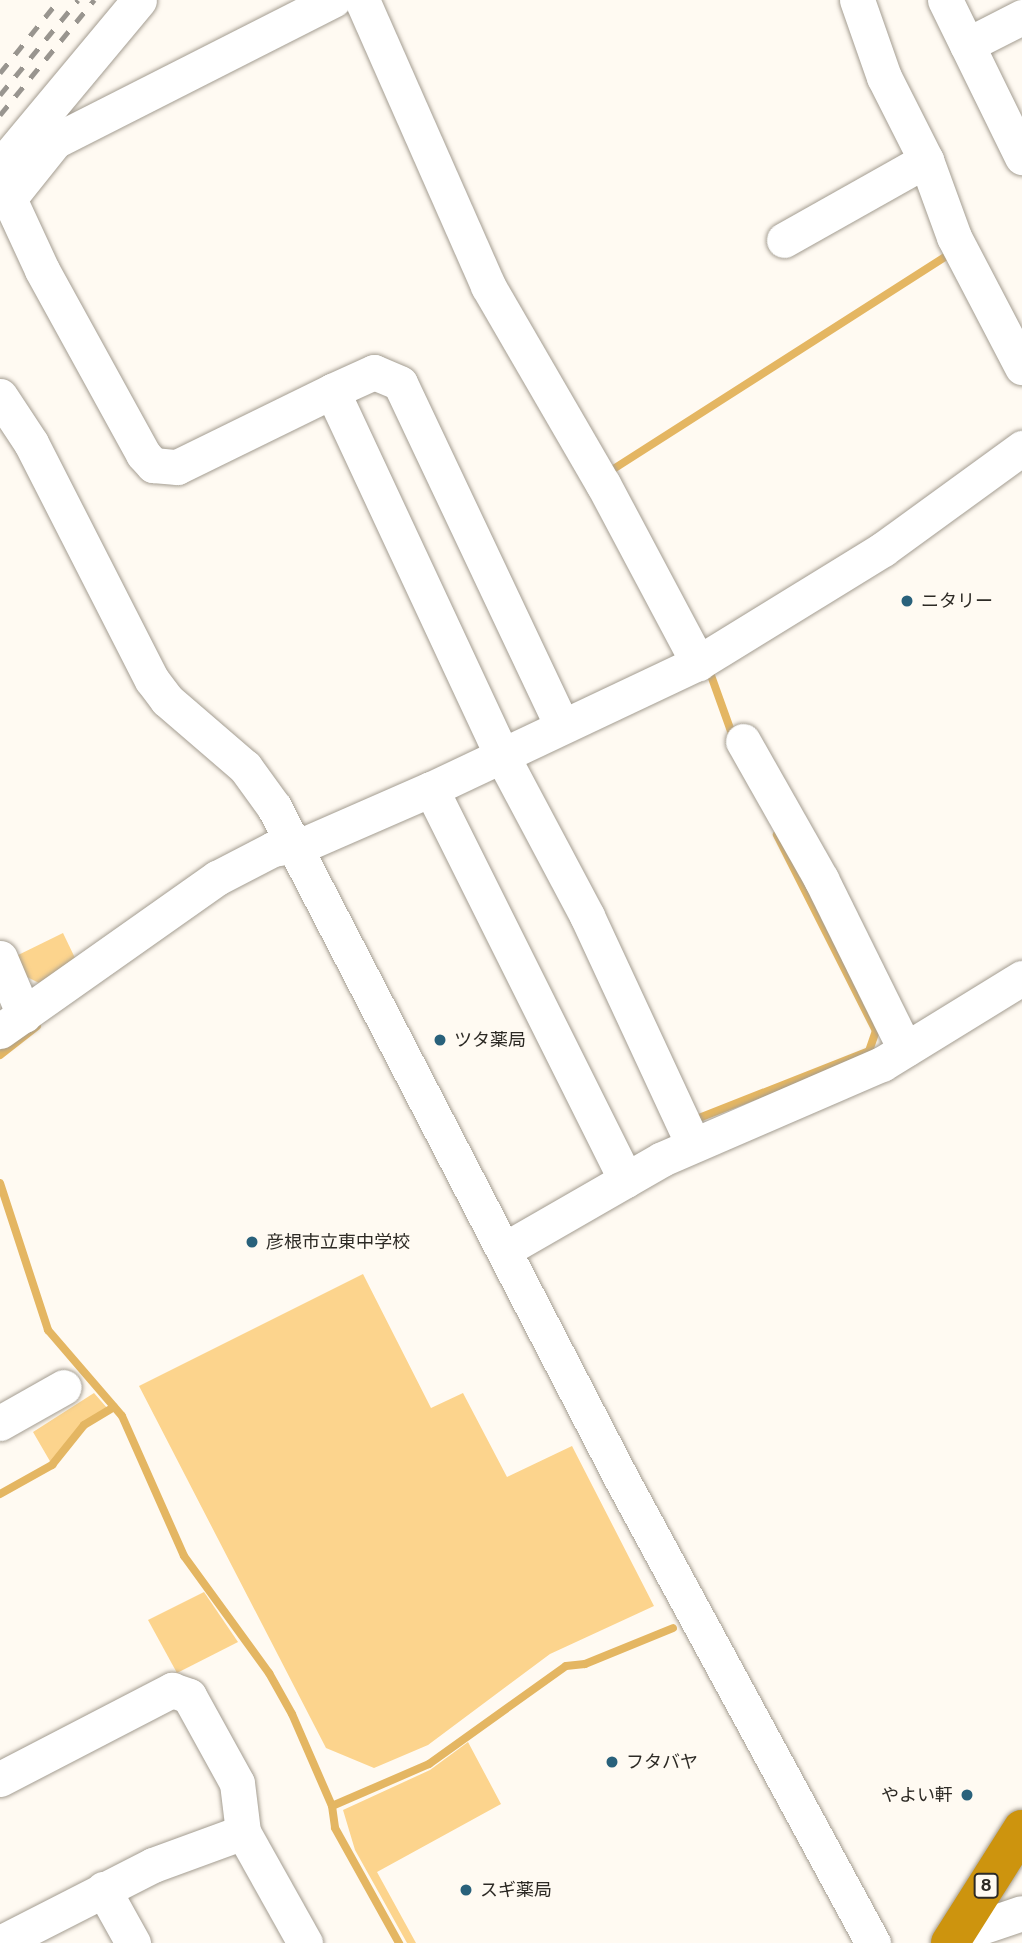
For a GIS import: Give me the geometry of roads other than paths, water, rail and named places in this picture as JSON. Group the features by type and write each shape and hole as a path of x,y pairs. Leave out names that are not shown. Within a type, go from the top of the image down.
{"highway":[{"name":"8","path":"950,1943 1022,1829"}],"street":[{"path":"4,181 139,0"},
{"path":"4,181 54,141 333,0"},
{"path":"362,0 488,286 603,484 698,663"},
{"path":"857,0 884,77 926,160 954,237 1022,367"},
{"path":"945,0 967,45 1011,108 1022,157"},
{"path":"967,45 1022,18"},
{"path":"784,240 926,160"},
{"path":"4,181 42,270 143,454 153,465 177,467 374,372 400,383 562,726"},
{"path":"332,391 502,756 587,916 693,1144"},
{"path":"0,396 31,443 152,680 167,700 245,767 274,807 621,1478 873,1943"},
{"path":"0,958 12,1023 217,878 273,849 305,844 430,789 698,663 883,549 1022,448"},
{"path":"743,741 821,879 905,1049"},
{"path":"430,789 626,1180"},
{"path":"504,1250 693,1144 822,1092 905,1049 1022,978"},
{"path":"0,1423 64,1387"},
{"path":"0,1779 172,1690 189,1696 237,1783 243,1832 305,1943"},
{"path":"1,1943 153,1865 243,1832"},
{"path":"103,1889 133,1943"},
{"path":"966,1943 978,1928 1022,1913"}],"waterway":[{"path":"615,468 947,256"},
{"path":"708,667 733,737"},
{"path":"699,1118 869,1051 876,1031 777,835"},
{"path":"0,1055 37,1026"},
{"path":"0,1183 48,1330 122,1416 184,1556 269,1673 292,1714 332,1806 335,1828 399,1943"},
{"path":"0,1494 52,1465 84,1425 114,1407"},
{"path":"332,1806 429,1764 566,1666 585,1664 673,1628"}],"railway":[{"path":"0,73 59,0"},
{"path":"0,95 78,0"},
{"path":"0,115 94,0"}],"place":[{"name":"ニタリー","path":"907,601"},
{"name":"ツタ薬局","path":"440,1040"},
{"name":"彦根市立東中学校","path":"252,1242"},
{"name":"フタバヤ","path":"612,1762"},
{"name":"やよい軒","path":"967,1795"},
{"name":"スギ薬局","path":"466,1890"}]}
